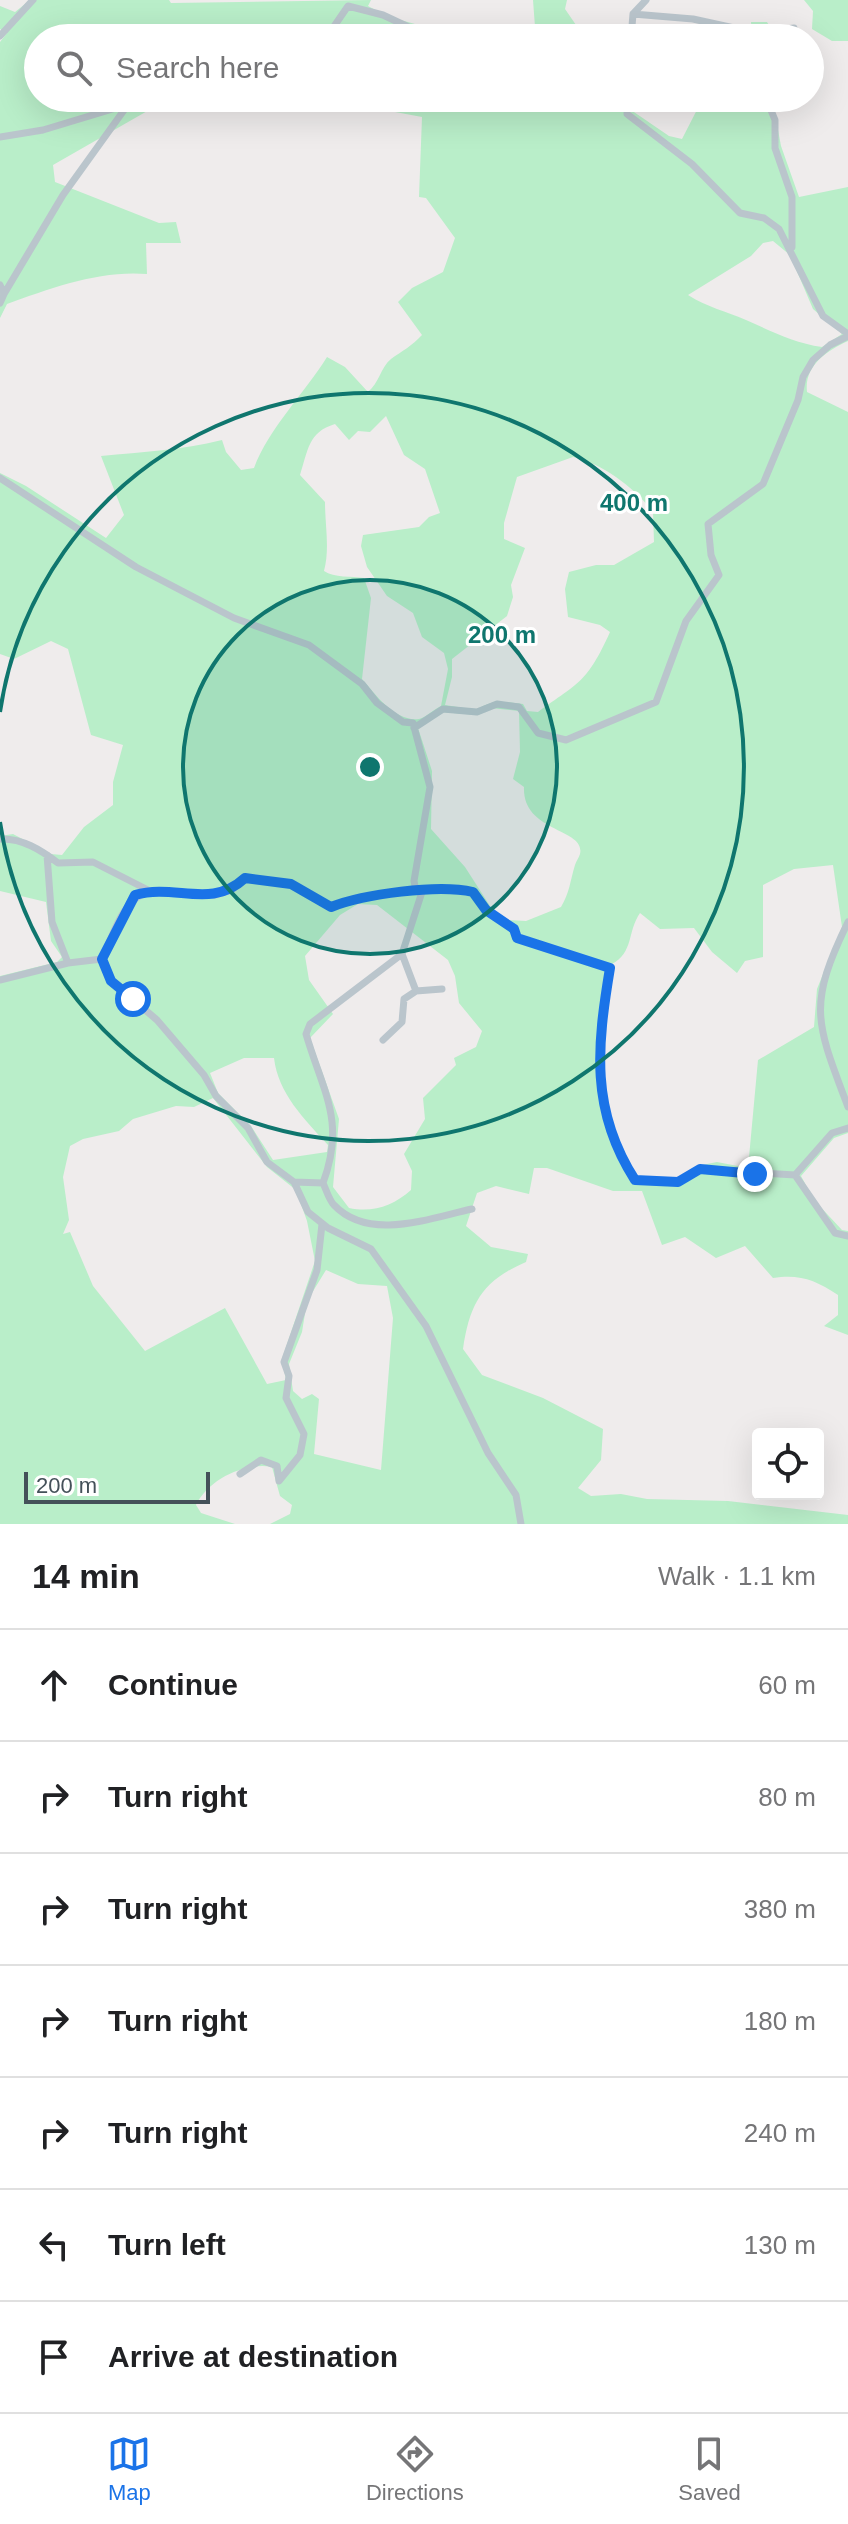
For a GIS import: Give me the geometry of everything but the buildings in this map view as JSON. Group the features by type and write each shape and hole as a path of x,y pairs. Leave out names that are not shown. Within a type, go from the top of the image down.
{"street":[{"path":"0,36 33,0"},
{"path":"632,24 633,14 646,0"},
{"path":"335,24 349,3 402,24"},
{"path":"633,14 693,19 712,24"},
{"path":"0,137 43,130 106,112"},
{"path":"0,303 63,195 123,112"},
{"path":"414,728 443,709 477,712 497,704 519,707 538,733 566,740 656,702 686,621 719,575 711,555 708,524 763,484 808,369 830,345 848,335 823,316 779,229 764,218 740,213 692,164 627,112"},
{"path":"772,112 775,120 775,148 792,197 792,250"},
{"path":"0,285 4,294"},
{"path":"0,478 136,567 234,618 309,645 362,684 377,703 414,728 430,787 414,881 419,892 402,954 416,991"},
{"path":"0,839 13,838 58,863 93,862 150,891"},
{"path":"47,855 52,922 68,963"},
{"path":"521,1524 516,1495 488,1453 426,1326 371,1249 322,1224 308,1212 294,1182 267,1162 248,1128 216,1096 204,1075 157,1020 111,981 102,959 125,908 135,895 150,891 216,895 232,890 245,878 291,884 331,907 352,898 454,888 473,892 486,910 514,929 517,938 610,968 600,1023 599,1083 607,1123 621,1159 635,1180 678,1182 700,1169 795,1175"},
{"path":"848,922 821,982 819,1018 848,1107"},
{"path":"402,954 310,1024 306,1034 333,1114 335,1137 323,1183 334,1205 365,1223 391,1227 472,1209"},
{"path":"0,980 68,963 102,959"},
{"path":"383,1040 402,1022 404,999 416,991 442,989"},
{"path":"795,1175 832,1133 848,1128"},
{"path":"795,1175 835,1233 848,1236"},
{"path":"294,1182 323,1183"},
{"path":"240,1474 261,1460 277,1466 279,1481 300,1455 304,1434 286,1398 289,1376 284,1362 317,1270 322,1224"}],"green space":[{"path":"30,0 169,0 171,3 371,0 368,6 418,24 24,24 24,112 146,112 53,165 55,182 159,223 176,222 181,243 146,243 147,274 111,275 58,286 7,304 0,318 0,42 7,33 0,29 0,6 15,12"},
{"path":"533,0 567,0 565,9 575,24 535,24"},
{"path":"804,0 848,0 848,41 832,41 824,36 824,24 812,24 813,11"},
{"path":"395,112 634,112 669,136 682,139 696,112 775,112 781,146 799,197 848,187 848,341 818,360 809,374 807,392 848,412 848,1133 834,1138 801,1176 814,1200 842,1230 848,1231 848,1335 824,1326 838,1315 838,1295 822,1285 807,1279 773,1278 745,1246 716,1258 685,1237 662,1245 642,1191 613,1191 547,1168 534,1168 529,1194 496,1186 477,1193 466,1226 491,1247 528,1254 526,1262 499,1277 481,1295 474,1306 463,1349 482,1375 543,1398 603,1429 601,1460 578,1488 591,1496 621,1494 647,1499 728,1501 848,1515 848,1524 270,1524 290,1514 292,1505 280,1496 272,1467 262,1466 229,1474 210,1487 196,1505 201,1513 235,1524 0,1524 0,976 57,962 62,957 51,941 46,902 0,891 0,836 13,834 51,854 62,855 84,827 113,805 113,782 123,745 91,735 68,649 51,641 14,659 0,654 0,473 26,486 106,538 124,515 101,456 222,440 226,452 241,470 254,468 278,425 327,357 345,367 368,392 388,362 422,335 398,302 412,288 443,272 455,238 426,198 419,197 422,117","holes":["773,241 790,255 813,309 842,334 822,347 802,343 688,295 751,256 763,243","386,416 404,455 425,469 440,513 429,517 419,527 363,535 361,546 367,567 387,596 413,613 422,637 444,653 448,669 441,706 419,719 410,719 394,712 362,679 371,598 364,578 338,576 324,571 327,546 325,502 300,475 310,444 319,432 335,424 349,440 358,431 370,432","573,457 596,465 618,478 653,512 654,542 614,565 596,565 569,572 565,589 568,617 600,625 610,632 595,662 573,687 538,712 527,711 523,704 510,703 493,703 477,710 445,705 452,677 452,659 507,616 513,597 511,585 525,548 504,539 504,523 517,477","491,708 519,711 520,752 513,779 524,787 526,802 533,813 542,822 574,839 579,846 580,854 561,907 526,921 507,920 492,909 465,867 431,829 432,771 418,728 442,712 478,715","833,865 842,927 817,989 814,1027 758,1060 748,1168 717,1162 697,1166 675,1180 639,1178 614,1129 608,1102 604,1047 612,964 624,954 640,913 660,929 694,928 712,952 737,973 745,961 763,957 763,885 794,869","358,904 377,905 448,960 455,976 459,1003 482,1031 476,1047 454,1058 456,1065 423,1098 425,1119 404,1154 412,1171 411,1190 382,1207 366,1210 349,1208 333,1187 339,1119 310,1038 333,1014 309,980 305,956 340,915","244,1058 274,1058 276,1071 287,1094 328,1145 327,1152 273,1160 251,1126 218,1093 210,1073","213,1098 267,1167 296,1190 307,1221 315,1261 282,1359 286,1380 267,1384 225,1308 145,1351 93,1286 70,1232 63,1234 69,1220 63,1177 70,1146 83,1139 119,1131 133,1119 176,1106 194,1107","326,1270 358,1284 387,1286 393,1318 381,1470 314,1454 319,1399 312,1394 302,1399 293,1391 289,1364 302,1332 307,1301"]}],"route":[{"path":"133,999 111,981 102,959 125,908 135,895 150,891 216,895 232,890 245,878 291,884 314,900 331,907 352,898 416,891 454,888 473,892 486,910 514,929 517,938 610,968 600,1023 599,1083 607,1123 621,1159 635,1180 678,1182 700,1169 755,1174"}]}
